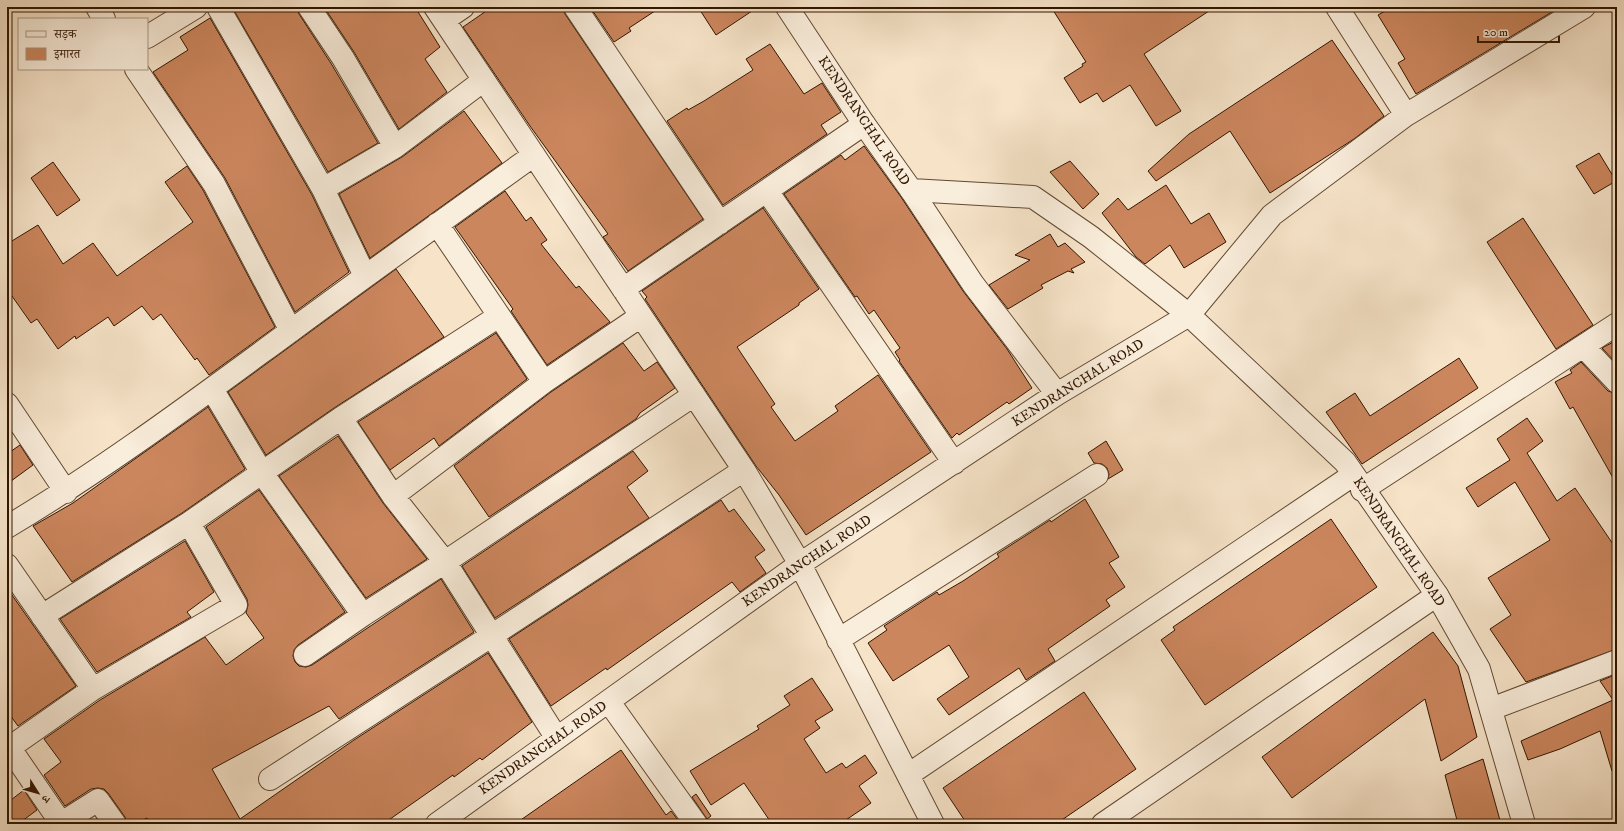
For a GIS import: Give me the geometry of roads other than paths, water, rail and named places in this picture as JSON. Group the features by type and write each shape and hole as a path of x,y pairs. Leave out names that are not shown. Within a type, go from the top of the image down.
{"street":[{"path":"97,7 103,18"},
{"path":"148,36 196,7"},
{"path":"218,7 323,190 365,276"},
{"path":"309,7 343,58 395,147"},
{"path":"463,7 439,14 744,470 800,564 933,824"},
{"path":"575,7 720,224"},
{"name":"KENDRANCHAL ROAD","path":"787,7 864,124 911,190 1033,197 1091,237 1189,315 1345,462 1437,595 1479,669 1524,824"},
{"path":"1189,315 1272,215 1406,114 1584,7"},
{"path":"1345,10 1406,114"},
{"path":"137,70 214,184 291,330"},
{"path":"323,190 395,147 484,80"},
{"path":"624,289 864,124"},
{"path":"7,527 66,492 212,389 365,276 534,155"},
{"path":"911,190 973,284 1057,394"},
{"path":"767,191 954,463"},
{"path":"437,224 544,382"},
{"name":"KENDRANCHAL ROAD","path":"437,824 556,737 609,702 800,564 1057,394 1189,315"},
{"path":"42,616 189,523 341,418 499,316"},
{"path":"393,496 544,382 641,316"},
{"path":"908,775 1358,482 1617,324"},
{"path":"1583,346 1617,382"},
{"path":"212,389 262,473 363,615"},
{"path":"305,655 694,396"},
{"path":"7,404 66,492"},
{"path":"341,418 393,496 445,562 556,737"},
{"path":"270,779 744,470"},
{"path":"838,640 1097,475"},
{"path":"115,824 98,800 61,824 8,746 93,689 236,605 189,523"},
{"path":"7,565 93,689"},
{"path":"1103,824 1437,595"},
{"path":"1491,709 1617,661"},
{"path":"609,702 696,824"}]}
